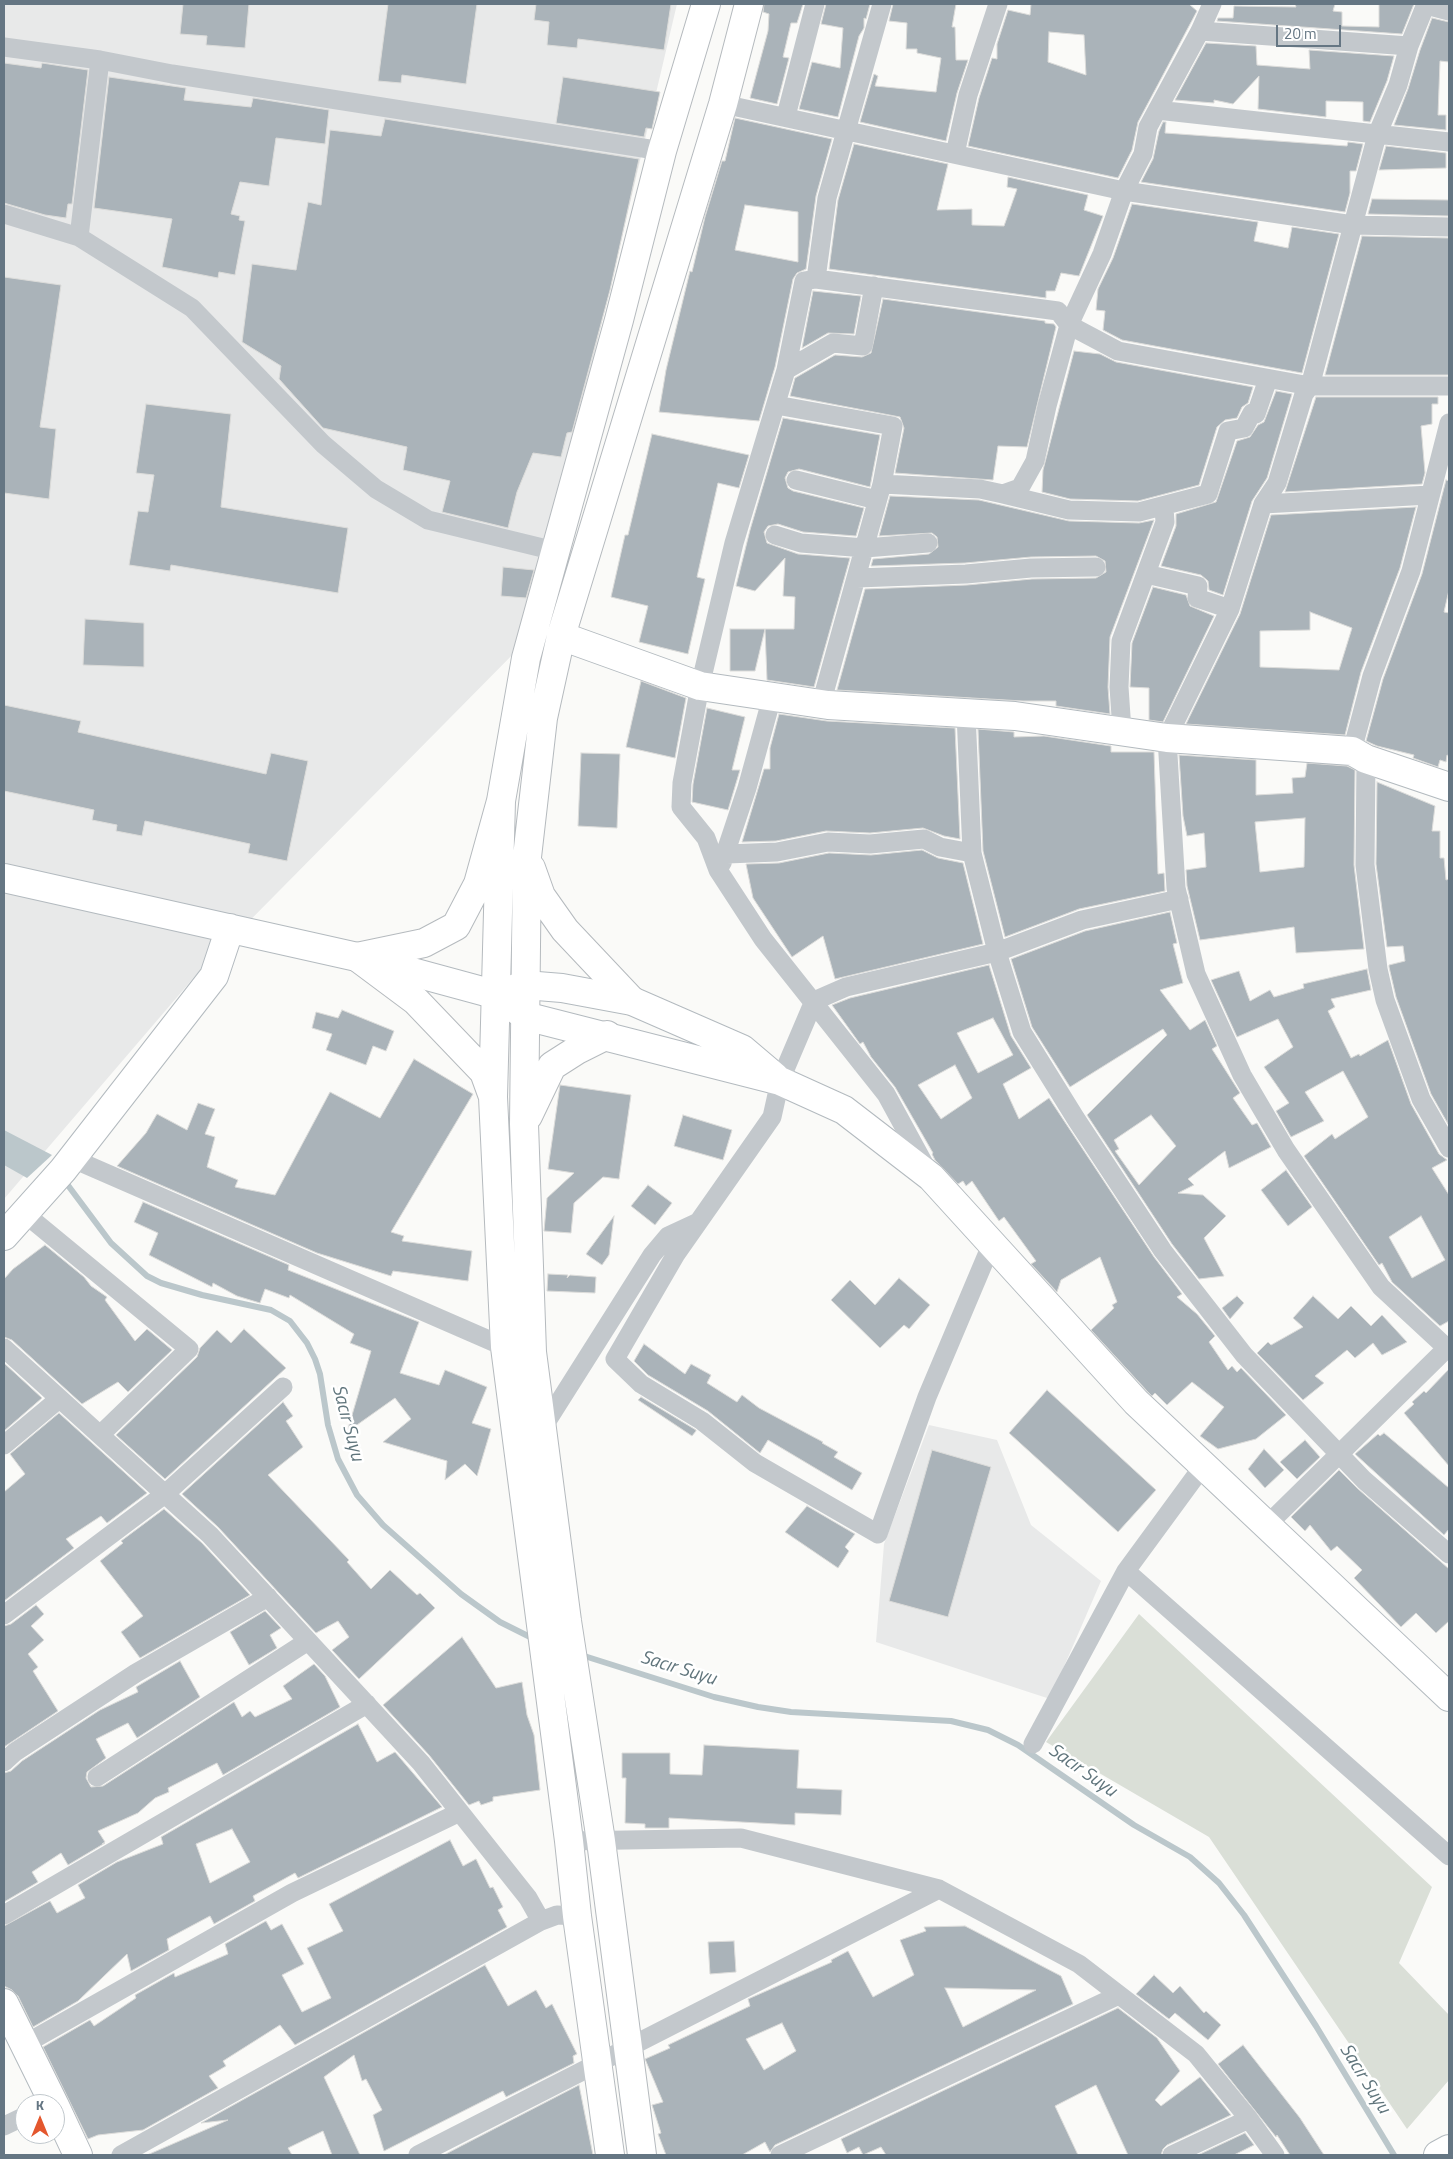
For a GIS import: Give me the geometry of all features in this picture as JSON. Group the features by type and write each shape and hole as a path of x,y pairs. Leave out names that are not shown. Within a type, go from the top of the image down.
{"main road":[{"path":"357,957 424,943 456,926 478,884 501,801 526,658 620,320 662,151 706,4"},
{"path":"642,2155 601,1840 567,1621 532,1352 524,1124 527,857 543,718 561,636 723,104 749,4"},
{"path":"561,636 700,686 821,704 1015,716 1166,738 1359,755 1449,787"},
{"path":"501,801 493,1097 505,1347 577,1916 610,2155"},
{"path":"527,857 541,896 565,930 632,1001"},
{"path":"4,878 357,957 497,995 525,1016 606,1035 780,1081 844,1110 931,1177 1136,1402 1449,1697"},
{"path":"4,1236 67,1164 214,976 230,928"},
{"path":"357,957 416,1001 484,1072 493,1097"},
{"path":"497,995 525,985 562,988 632,1001 742,1049 780,1081"},
{"path":"524,1124 552,1066 606,1035"},
{"path":"4,2003 48,2094"},
{"path":"65,2128 78,2155"},
{"path":"1438,2155 1449,2149"}],"street":[{"path":"786,116 815,4"},
{"path":"816,279 827,198 844,130 882,4"},
{"path":"955,154 968,95 998,4"},
{"path":"1004,494 1020,488 1036,461 1047,406 1069,325 1102,254 1124,191 1143,154 1148,127 1200,31 1212,4"},
{"path":"1267,1525 1338,1453 1449,1348 1381,1287 1286,1150 1242,1074 1196,974 1176,888 1166,738 1230,609 1263,504 1276,483 1304,394 1310,386 1377,135 1398,85 1409,46 1426,5 1449,11"},
{"path":"1200,31 1409,46"},
{"path":"4,47 100,60 172,74 662,151"},
{"path":"79,237 100,60"},
{"path":"723,104 786,116 1124,191 1353,226 1449,228"},
{"path":"1157,110 1449,142"},
{"path":"4,214 79,237 192,308 323,444 376,489 428,520 555,551"},
{"path":"931,1177 886,1094 763,939 722,862 706,838 681,807 682,783 700,686 734,543 786,370 804,281 816,279 1058,311 1069,325 1118,350 1310,386 1449,386"},
{"path":"786,370 833,343 863,346 874,286"},
{"path":"796,480 879,492 980,489 1069,510 1139,512 1164,508 1208,494 1228,431 1244,428 1252,414 1256,414 1268,379"},
{"path":"776,405 893,426 865,548 821,704"},
{"path":"1449,423 1410,571 1372,676 1359,755 1365,865 1378,969 1385,1000 1421,1099 1449,1148"},
{"path":"1263,504 1430,495"},
{"path":"1122,731 1119,687 1121,641 1164,522 1164,508"},
{"path":"775,535 801,543 865,548 928,543"},
{"path":"857,578 966,574 1031,568 1096,567"},
{"path":"1146,574 1198,586 1197,598 1230,609"},
{"path":"722,862 772,697"},
{"path":"966,713 972,854 997,952 1022,1032 1076,1119 1163,1251 1244,1355 1364,1480 1449,1554"},
{"path":"722,862 828,842 870,844 924,839 940,847 972,854"},
{"path":"992,1244 926,1397 878,1534 755,1464 702,1421 640,1384 615,1359 676,1254 772,1117 780,1081 814,1001 846,987 997,952 1082,920 1179,900"},
{"path":"67,1164 505,1347"},
{"path":"24,1213 189,1349 100,1435"},
{"path":"542,1429 652,1255 668,1236 699,1221"},
{"path":"4,1348 210,1535 421,1763 528,1898 541,1921"},
{"path":"4,1615 165,1494 283,1386"},
{"path":"4,1445 59,1399"},
{"path":"1033,1744 1126,1571 1203,1466"},
{"path":"1126,1571 1449,1856"},
{"path":"4,1762 15,1752 136,1673 268,1597"},
{"path":"97,1777 308,1641"},
{"path":"4,1914 367,1704"},
{"path":"25,2044 292,1893 460,1812"},
{"path":"569,1841 741,1838 939,1889 1079,1964 1196,2054 1250,2119 1275,2155"},
{"path":"418,2155 939,1889"},
{"path":"121,2155 541,1921 557,1915 577,1916"},
{"path":"780,2155 1119,1995"},
{"path":"1172,2155 1250,2119"}],"shaded area":[{"path":"4,4 677,4 527,640 196,975 4,1199"},
{"path":"4,1130 52,1155 27,1178 4,1165"},
{"path":"929,1425 997,1440 1031,1525 1101,1581 1050,1699 876,1642 884,1544"},
{"path":"1139,1614 1432,1887 1399,1963 1449,2015 1449,2080 1407,2129 1209,1837 1046,1742"}],"building":[{"path":"183,4 249,4 245,48 206,45 207,36 180,34"},
{"path":"388,4 477,4 466,84 402,75 401,83 378,81"},
{"path":"536,4 671,4 664,50 578,39 577,48 547,45 549,22 534,20"},
{"path":"764,4 803,4 797,23 791,23 783,57 789,58 777,104 750,98 768,31 769,14 763,12"},
{"path":"826,4 870,4 866,19 864,18 864,28 859,36 838,117 799,109 812,62 840,68 843,28 821,24"},
{"path":"893,4 956,4 952,27 955,27 956,60 968,60 957,93 946,141 860,122 874,74 878,76 875,86 936,92 941,58 917,53 917,49 906,49 907,23 889,21"},
{"path":"1031,4 1189,4 1197,11 1138,122 1132,150 1118,178 968,146 979,98 992,58 997,59 997,44 1008,10 1030,15","holes":["1049,32 1084,35 1086,75 1048,62"]},
{"path":"1295,4 1335,4 1333,11 1342,12 1342,26 1379,27 1379,4 1414,4 1402,34 1217,21 1218,18 1233,18 1234,6 1296,7"},
{"path":"1432,18 1449,22 1449,62 1440,61 1438,115 1446,115 1446,130 1394,125 1408,89"},
{"path":"1206,43 1256,46 1257,65 1310,69 1309,50 1394,56 1387,81 1370,122 1363,121 1363,102 1326,101 1326,117 1258,109 1259,76 1233,104 1214,100 1214,103 1175,100"},
{"path":"4,63 41,68 42,63 88,70 72,204 68,204 66,218 45,215 4,203"},
{"path":"109,77 186,88 184,100 251,107 253,98 329,110 325,144 276,138 269,186 240,182 231,214 240,216 239,220 245,221 235,275 219,272 218,278 162,267 172,219 94,208"},
{"path":"563,77 660,92 652,129 646,128 644,137 556,123"},
{"path":"735,118 832,139 816,196 806,269 797,273 793,279 775,367 759,421 659,412 666,370 690,271 692,272 705,217 722,161 725,161","holes":["745,205 798,212 798,262 735,250"]},
{"path":"385,119 639,159 610,290 572,432 567,433 561,457 533,453 517,492 508,528 442,512 450,481 403,470 407,447 323,428 279,379 281,366 242,342 252,264 296,270 308,202 321,205 330,130 381,136"},
{"path":"1163,122 1166,122 1165,133 1347,146 1348,142 1363,144 1356,171 1350,171 1350,193 1345,212 1141,182 1153,159 1159,131"},
{"path":"854,144 948,164 937,210 972,209 972,225 1004,226 1017,189 1007,187 1008,177 1088,195 1084,210 1103,216 1079,276 1061,273 1055,291 1046,291 1046,298 829,269 838,200"},
{"path":"1386,146 1446,153 1446,168 1379,170"},
{"path":"1372,199 1449,200 1449,216 1368,214"},
{"path":"1132,204 1258,222 1254,241 1288,248 1292,227 1339,234 1302,373 1122,340 1103,330 1105,311 1096,310 1098,289 1113,258"},
{"path":"1362,236 1449,238 1449,375 1325,375"},
{"path":"4,277 61,285 40,427 56,429 49,499 4,493"},
{"path":"813,291 861,296 854,334 828,333 802,348"},
{"path":"883,299 1045,321 1045,323 1054,324 1056,327 1027,447 998,446 993,480 895,473 904,428 900,417 790,396 795,378 835,355 862,357 871,353"},
{"path":"1074,351 1100,354 1116,362 1253,387 1248,403 1242,407 1237,418 1225,420 1217,427 1199,485 1138,501 1070,499 1042,492 1043,470"},
{"path":"1276,391 1292,394 1267,478 1252,501 1223,595 1209,590 1208,581 1201,575 1161,566 1176,526 1176,514 1216,502 1237,441 1250,437 1258,425 1264,422"},
{"path":"1316,397 1438,397 1438,404 1432,404 1432,424 1421,426 1425,473 1422,484 1285,492"},
{"path":"146,404 231,414 221,507 348,528 338,593 171,565 170,571 129,565 138,511 148,512 154,475 136,473"},
{"path":"783,418 880,435 870,487 799,469 788,472 785,478 788,488 793,491 864,508 856,536 803,532 778,524 768,526 764,532 767,543 798,554 850,558 814,687 767,680 765,629 794,629 795,597 783,596 785,558 755,591 736,586 750,530"},
{"path":"652,434 749,455 739,488 718,483 697,577 705,579 688,654 639,642 648,606 611,597 625,535 628,535"},
{"path":"1446,480 1449,481 1449,590 1444,612 1449,613 1449,756 1447,755 1446,762 1440,760 1438,767 1413,758 1414,755 1377,746 1366,741 1383,679 1422,574"},
{"path":"890,496 979,500 1069,521 1139,523 1154,520 1110,637 1108,687 1110,714 1056,706 1056,701 1023,701 837,690 865,589 967,585 1032,579 1096,578 1106,572 1105,561 1096,556 1031,557 965,563 871,566 873,559 929,554 938,547 937,537 932,533 879,536"},
{"path":"1416,507 1400,568 1361,672 1345,735 1186,724 1240,614 1271,515","holes":["1310,612 1352,628 1339,670 1260,667 1260,631 1310,630"]},
{"path":"503,567 534,570 526,598 501,596"},
{"path":"1153,587 1186,595 1190,606 1214,616 1163,722 1149,720 1149,688 1130,687 1132,643"},
{"path":"85,619 144,623 144,667 83,665"},
{"path":"730,629 765,629 755,671 730,671"},
{"path":"641,681 686,698 675,758 626,747"},
{"path":"4,705 81,721 78,732 266,774 271,753 308,761 287,861 248,853 250,844 145,821 142,836 116,831 117,825 92,820 94,810 4,791"},
{"path":"707,708 745,717 732,770 740,770 728,810 692,802 693,784"},
{"path":"779,714 827,721 955,728 960,839 944,836 923,828 870,833 826,831 776,841 742,842 764,769 770,769 770,748"},
{"path":"978,729 1014,732 1014,737 1044,736 1111,746 1111,752 1154,752 1158,874 1164,873 1165,891 1079,909 1005,937 983,851"},
{"path":"581,753 620,754 617,828 578,826"},
{"path":"1179,755 1256,760 1256,795 1293,793 1292,778 1305,777 1307,763 1347,766 1355,770 1354,865 1364,949 1296,953 1294,927 1200,940 1187,886 1186,870 1206,867 1204,833 1187,836 1183,816","holes":["1305,818 1304,867 1260,872 1255,822"]},
{"path":"1377,782 1435,806 1432,831 1440,831 1440,858 1444,858 1446,880 1449,879 1448,1124 1431,1094 1396,997 1389,967 1389,965 1405,961 1403,946 1387,947 1376,864"},
{"path":"922,850 938,858 963,863 983,944 835,979 823,936 792,957 753,898 746,864 779,863 829,853 871,855"},
{"path":"1170,912 1177,943 1173,944 1183,983 1160,990 1190,1030 1205,1020 1217,1046 1212,1049 1240,1093 1233,1098 1252,1125 1257,1123 1271,1147 1229,1168 1225,1151 1188,1179 1194,1185 1178,1193 1203,1195 1226,1216 1204,1238 1224,1276 1199,1279 1172,1244 1087,1115 1167,1035 1163,1029 1070,1087 1032,1027 1011,959 1085,931","holes":["1151,1115 1176,1146 1139,1185 1115,1151 1119,1149 1114,1140"]},
{"path":"989,965 1011,1036 1031,1068 1003,1084 1019,1119 1049,1098 1154,1257 1182,1294 1177,1297 1197,1314 1215,1336 1209,1342 1228,1370 1232,1366 1237,1372 1241,1368 1286,1415 1256,1439 1218,1449 1200,1436 1224,1407 1192,1382 1167,1405 1155,1393 1152,1396 1091,1330 1114,1308 1112,1305 1117,1302 1100,1257 1061,1280 1057,1292 1031,1264 1036,1261 1004,1217 999,1221 972,1181 966,1186 963,1181 958,1184 935,1160 933,1153 895,1087 871,1057 863,1042 860,1044 832,1005 850,998","holes":["993,1018 1013,1055 978,1073 957,1033","955,1065 972,1098 941,1119 918,1085"]},
{"path":"1367,969 1371,990 1331,999 1335,1007 1328,1011 1351,1058 1359,1054 1360,1056 1388,1040 1411,1104 1439,1154 1447,1160 1432,1168 1449,1195 1449,1321 1440,1326 1392,1282 1382,1263 1379,1265 1304,1156 1332,1134 1335,1139 1368,1117 1343,1071 1305,1092 1324,1121 1291,1137 1276,1111 1289,1103 1264,1067 1293,1047 1278,1019 1237,1037 1211,980 1239,971 1250,1001 1270,990 1274,997 1304,988 1303,984","holes":["1421,1216 1445,1260 1412,1278 1389,1237"]},
{"path":"342,1010 394,1031 386,1051 373,1046 366,1065 326,1050 332,1034 312,1028 316,1012 338,1018"},
{"path":"414,1059 473,1094 391,1232 404,1236 402,1241 472,1251 468,1281 393,1271 391,1276 317,1253 117,1166 146,1133 157,1114 187,1130 198,1103 215,1109 205,1134 215,1137 207,1167 238,1180 235,1187 275,1195 330,1092 380,1118"},
{"path":"560,1085 631,1095 619,1179 603,1177 574,1203 571,1233 544,1231 547,1198 574,1173 548,1169"},
{"path":"683,1115 732,1130 723,1160 674,1146"},
{"path":"1286,1170 1312,1207 1288,1226 1261,1190"},
{"path":"648,1185 672,1203 655,1225 631,1206"},
{"path":"143,1202 289,1265 288,1270 419,1322 400,1373 439,1385 445,1370 487,1387 472,1423 491,1429 477,1476 465,1464 445,1480 447,1461 383,1442 411,1419 395,1398 347,1432 371,1351 350,1343 354,1334 290,1295 289,1298 265,1289 260,1303 237,1296 213,1283 212,1287 149,1255 158,1233 134,1222"},
{"path":"614,1216 609,1255 602,1265 586,1254"},
{"path":"45,1245 84,1277 91,1286 107,1297 105,1300 135,1341 147,1329 172,1350 128,1392 118,1382 82,1404 12,1340 4,1337 4,1279 13,1269"},
{"path":"548,1274 568,1275 567,1278 570,1275 596,1277 595,1293 547,1291"},
{"path":"899,1278 930,1305 909,1329 904,1325 880,1348 831,1300 850,1280 875,1305"},
{"path":"1237,1296 1244,1303 1230,1319 1222,1308"},
{"path":"1313,1296 1338,1319 1351,1306 1371,1326 1382,1315 1407,1342 1382,1355 1373,1343 1355,1358 1347,1350 1315,1376 1324,1383 1303,1400 1257,1353 1268,1342 1271,1345 1303,1327 1293,1318"},
{"path":"244,1329 286,1368 165,1479 116,1435 197,1357 200,1348 217,1330 231,1343"},
{"path":"644,1344 685,1374 691,1364 711,1375 707,1383 737,1402 742,1395 759,1408 838,1452 834,1457 862,1473 852,1490 768,1440 760,1453 708,1411 648,1375 634,1361"},
{"path":"4,1363 42,1398 4,1431"},
{"path":"1449,1369 1449,1466 1404,1413 1414,1404 1412,1402 1424,1391 1426,1393"},
{"path":"1047,1390 1156,1490 1118,1532 1009,1433"},
{"path":"641,1397 696,1431 692,1436 638,1400"},
{"path":"283,1402 293,1416 286,1421 303,1447 268,1475 349,1560 347,1562 371,1589 390,1570 417,1595 420,1593 435,1608 359,1679 332,1650 349,1637 338,1621 316,1633 218,1527 182,1494"},
{"path":"59,1413 147,1493 107,1523 101,1516 66,1539 74,1548 4,1601 4,1492 25,1474 10,1454"},
{"path":"1384,1433 1449,1488 1449,1529 1444,1535 1355,1454 1378,1434 1380,1436"},
{"path":"1305,1440 1320,1457 1297,1479 1280,1462"},
{"path":"1264,1449 1284,1470 1265,1488 1248,1469"},
{"path":"932,1450 991,1467 948,1617 889,1601"},
{"path":"1339,1470 1449,1569 1449,1621 1436,1633 1416,1613 1401,1627 1354,1578 1362,1570 1337,1546 1331,1551 1310,1525 1305,1531 1291,1517"},
{"path":"807,1506 855,1534 845,1547 849,1551 838,1568 785,1532"},
{"path":"164,1509 202,1543 250,1595 140,1658 121,1632 143,1616 100,1561 123,1543 121,1541"},
{"path":"36,1605 44,1614 31,1626 44,1640 28,1654 38,1667 33,1671 58,1711 4,1747 4,1626 11,1624"},
{"path":"265,1611 281,1628 270,1635 277,1648 249,1665 230,1632"},
{"path":"462,1637 496,1688 522,1682 527,1715 534,1735 540,1790 493,1797 493,1801 481,1805 479,1801 469,1805 429,1755 383,1705"},
{"path":"180,1661 200,1697 137,1738 128,1723 96,1739 106,1758 87,1772 86,1778 91,1787 103,1786 234,1702 242,1717 250,1711 255,1717 292,1699 283,1686 314,1664 325,1676 340,1707 223,1775 217,1763 168,1788 169,1792 155,1798 138,1813 98,1831 105,1842 102,1844 105,1843 68,1865 61,1853 32,1872 38,1882 4,1902 4,1773 11,1771 22,1761 100,1710 138,1692 136,1687"},
{"path":"358,1724 377,1762 395,1752 442,1807 298,1878 295,1873 253,1896 255,1901 214,1924 210,1916 167,1939 169,1950 131,1971 127,1954 78,2001 33,2027 18,1996 4,1986 4,1926 50,1901 57,1913 85,1898 78,1885 117,1862 163,1844 161,1837","holes":["232,1829 250,1862 210,1883 196,1844"]},
{"path":"704,1745 799,1750 797,1788 842,1790 841,1815 795,1813 795,1825 669,1818 669,1828 645,1828 645,1824 625,1823 626,1778 622,1778 622,1753 670,1753 670,1774 702,1775"},
{"path":"450,1840 463,1866 476,1859 490,1888 493,1887 503,1907 498,1910 507,1927 295,2045 280,2025 223,2061 226,2066 209,2076 218,2088 143,2130 98,2135 88,2139 43,2047 90,2020 94,2026 136,1998 135,1995 174,1973 175,1977 228,1954 225,1944 266,1921 271,1930 282,1924 304,1964 282,1975 302,2012 331,1998 307,1948 343,1931 329,1904"},
{"path":"965,1926 1061,1976 1073,2004 775,2145 770,2152 765,2142 742,2155 666,2155 658,2134 661,2133 652,2105 663,2102 645,2059 670,2048 668,2045 750,2006 748,1999 832,1962 831,1960 848,1951 873,1997 914,1975 900,1940 926,1931 924,1927","holes":["945,1988 1036,1990 963,2027","782,2023 796,2051 764,2070 746,2039"]},
{"path":"734,1941 736,1972 710,1974 708,1942"},
{"path":"485,1965 508,2006 536,1990 546,2008 552,2004 577,2054 573,2056 574,2063 506,2097 503,2091 384,2151 373,2115 382,2110 366,2079 362,2081 354,2055 324,2077 360,2155 332,2155 323,2131 288,2148 292,2155 147,2155 228,2120 201,2123"},
{"path":"1154,1975 1173,1993 1180,1986 1204,2013 1206,2011 1221,2025 1208,2040 1175,2013 1169,2019 1136,1994"},
{"path":"1118,2008 1157,2038 1180,2071 1155,2100 1161,2106 1200,2077 1231,2115 1167,2145 1161,2155 1128,2155 1096,2085 1055,2106 1078,2155 886,2155 881,2147 863,2155 859,2147 847,2153 841,2139"},
{"path":"1243,2045 1300,2118 1324,2155 1290,2155 1277,2135 1276,2137 1218,2064"},
{"path":"579,2085 593,2155 444,2155 461,2146"},
{"path":"1245,2133 1254,2145 1234,2155 1198,2155"}],"waterway":[{"name":"Sacır Suyu","path":"64,1180 111,1243 147,1276 161,1283 202,1295 271,1310 290,1321 307,1343 315,1359 320,1374 328,1425 338,1459 357,1495 383,1525 461,1594 500,1622 536,1640"},
{"name":"Sacır Suyu","path":"578,1654 714,1697 758,1707 791,1712 951,1721 988,1730 1018,1745 1134,1825 1190,1857 1219,1883 1244,1915 1316,2026 1394,2155"}]}
